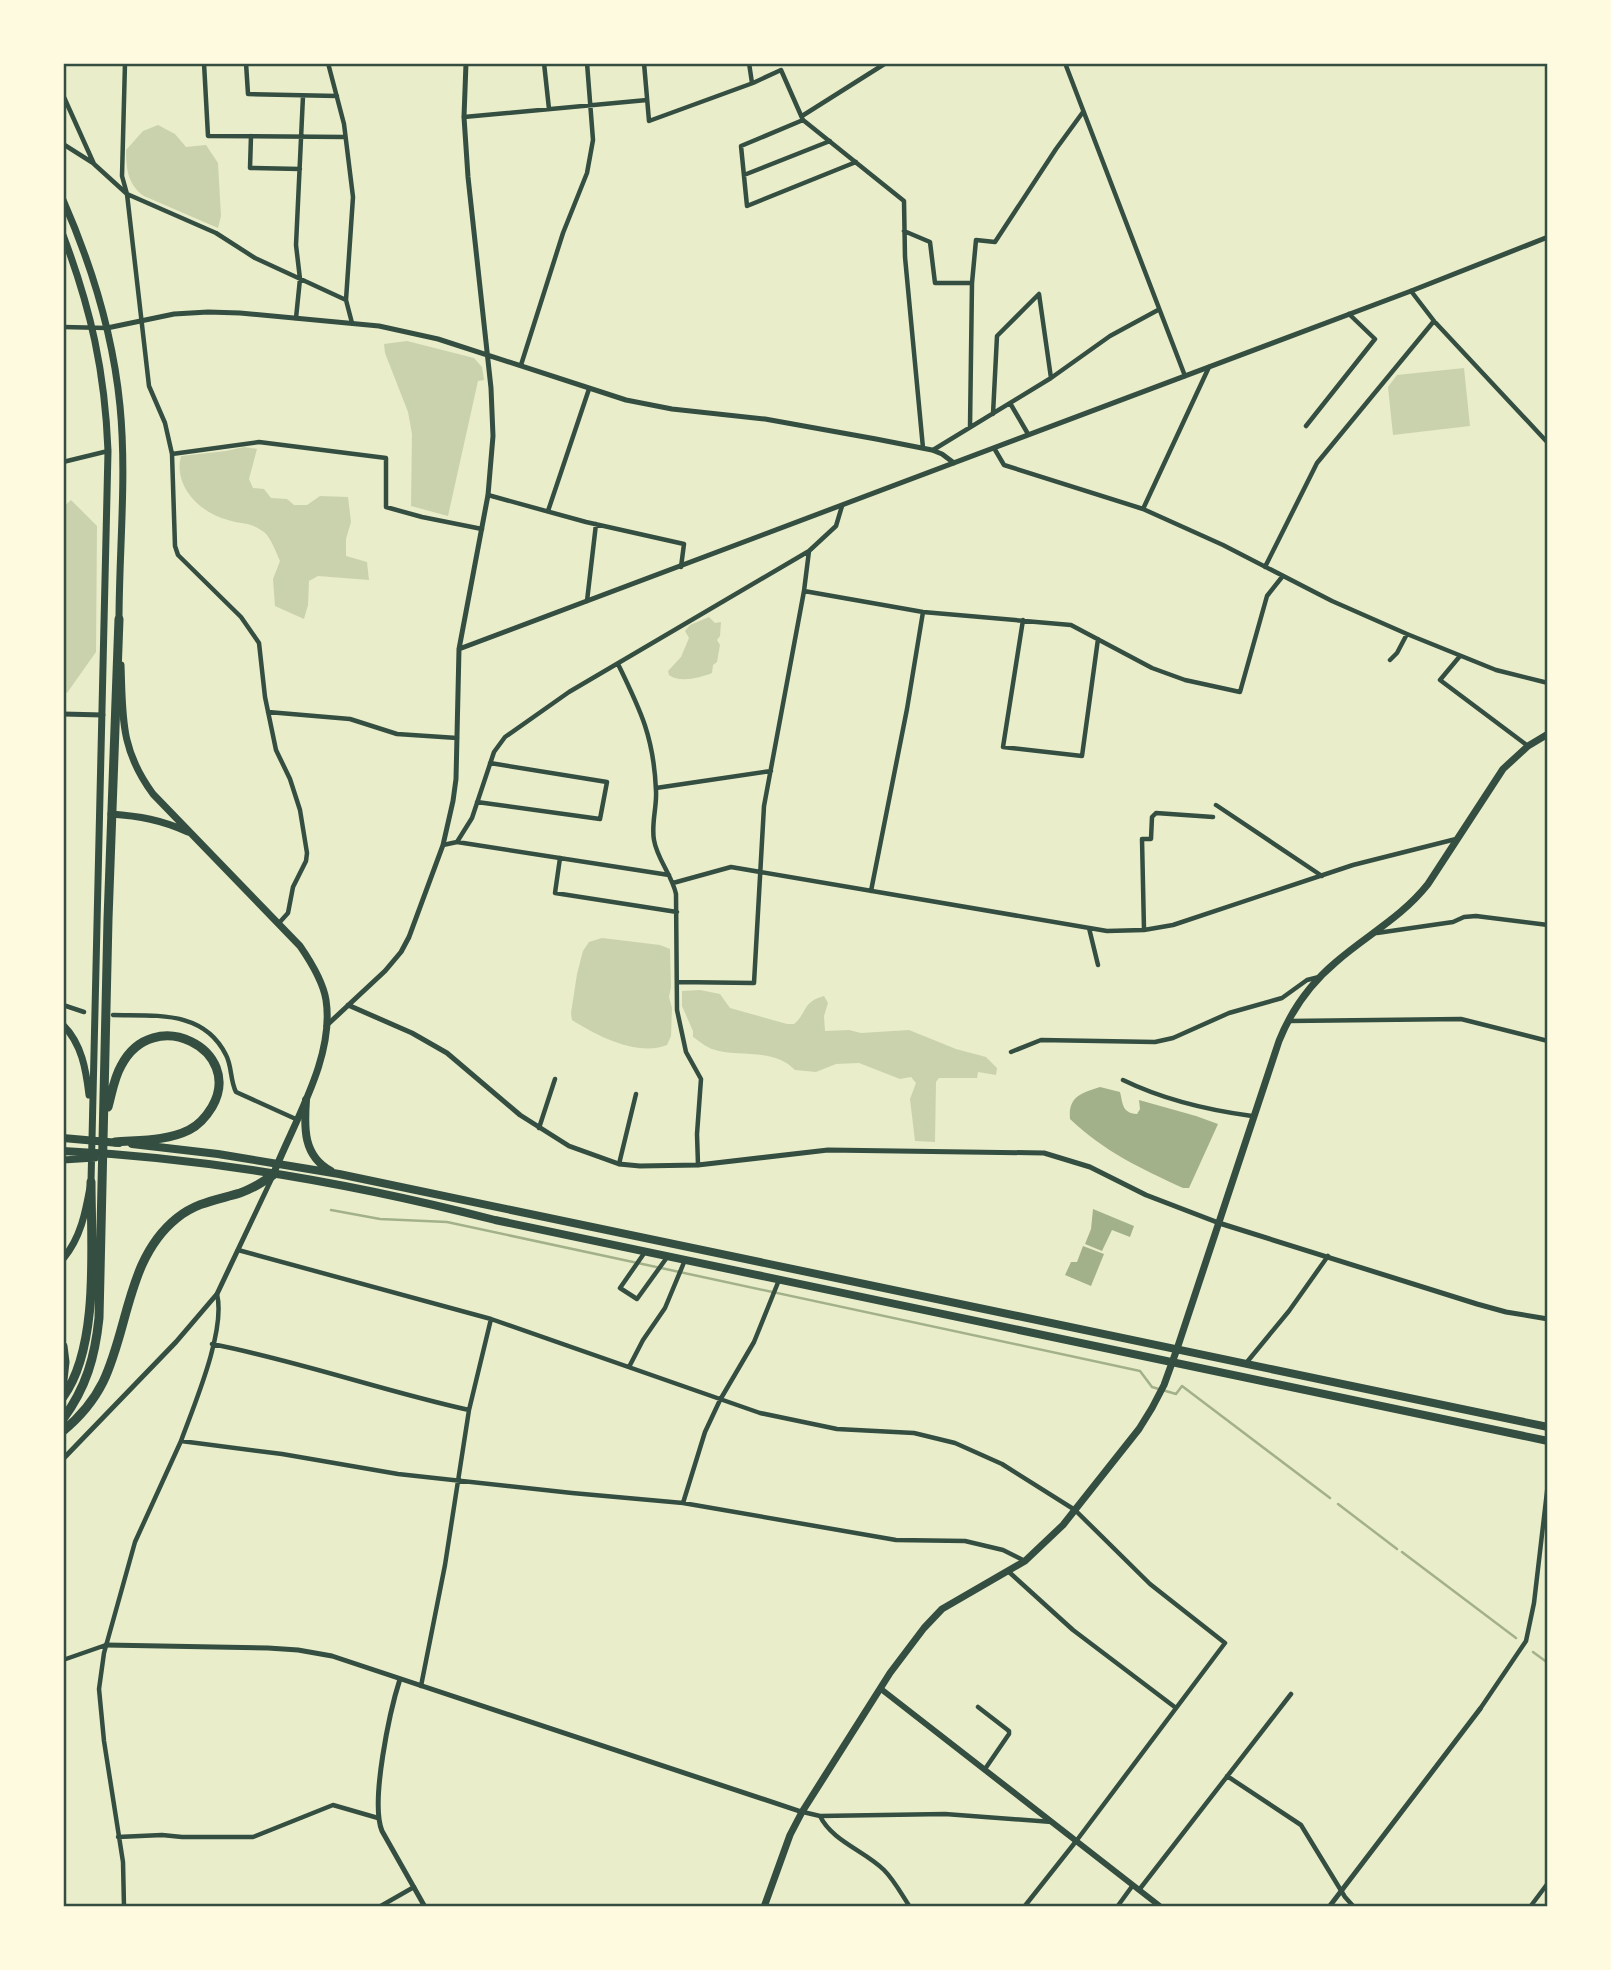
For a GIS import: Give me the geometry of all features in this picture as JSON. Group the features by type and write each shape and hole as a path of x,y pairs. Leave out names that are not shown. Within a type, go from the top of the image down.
{"highway":[{"path":"63,1419 86,1381 97,1340 101,1293 111,814 119,619"},
{"path":"104,1125 121,1065 140,1043 153,1037 181,1037 204,1049 212,1060 218,1080 216,1101 200,1123 175,1135 115,1142"},
{"path":"306,1100 304,1125 309,1147 318,1161 339,1174"},
{"path":"64,1138 278,1163 339,1174 1548,1427"},
{"path":"63,1151 127,1155 273,1175 443,1206 685,1260 1548,1441"},
{"path":"63,1431 79,1417 103,1382 140,1269 162,1233 194,1206 241,1193 273,1175"},
{"path":"63,1397 74,1381 88,1321 91,1182"},
{"path":"63,1346 63,1380"}],"main road":[{"path":"63,200 91,267 107,328 121,417 119,619 125,737 131,758 139,776 153,794 300,946 321,982 326,1000 326,1026 321,1055 306,1100 273,1175"},
{"path":"63,235 80,279 93,329 103,377 108,451 91,1182 79,1233 73,1247 63,1259"},
{"path":"764,1907 790,1835 905,1651 942,1609 1009,1572 1049,1540 1139,1429 1152,1408 1177,1349 1252,1116 1288,1021 1305,995 1336,961 1376,933 1414,901 1428,884 1503,769 1548,734"},
{"path":"111,814 141,816 166,822 192,834"},
{"path":"63,1026 77,1044 82,1058 92,1124"},
{"path":"63,1160 127,1155"},
{"path":"881,1689 1161,1907"}],"street":[{"path":"125,63 122,176 127,194 149,386 165,423 172,454 175,546 178,555 241,617 259,643 276,750 290,779 300,810 306,861 293,887 288,913 279,923"},
{"path":"204,63 208,136 345,137"},
{"path":"246,63 248,94 337,96"},
{"path":"328,63 345,137 353,197 346,300 352,324"},
{"path":"326,1026 385,971 401,952 443,845 453,801 459,649 488,495 494,436 488,355 469,196 464,117 466,63"},
{"path":"544,63 548,109"},
{"path":"521,365 563,233 587,173 592,150 587,63"},
{"path":"644,63 649,121 752,83 781,69 802,118 904,201 904,231 923,448"},
{"path":"749,63 752,83"},
{"path":"856,162 747,206 741,146 802,118 887,63"},
{"path":"1065,63 1185,376"},
{"path":"63,95 94,164"},
{"path":"296,318 300,279 296,245 303,96"},
{"path":"464,117 648,100"},
{"path":"970,427 972,283 976,240 995,242 1083,112"},
{"path":"251,136 250,168 300,169"},
{"path":"744,174 830,141"},
{"path":"63,144 94,164 127,194 216,233 255,258 346,300"},
{"path":"904,231 930,243 934,284 972,283"},
{"path":"459,649 1548,237"},
{"path":"1410,291 1434,321 1548,443"},
{"path":"993,414 997,336 1039,294 1051,378"},
{"path":"932,450 1051,378 1110,336 1158,310"},
{"path":"63,327 107,328 174,314 208,312 352,324 422,335 589,389 657,407 765,419 923,448 942,454 954,463"},
{"path":"1306,426 1375,339 1349,314"},
{"path":"1265,567 1317,463 1434,321"},
{"path":"1143,509 1209,367"},
{"path":"548,511 589,389"},
{"path":"1010,403 1028,434"},
{"path":"172,454 259,442 386,458 386,507 482,528"},
{"path":"994,448 1004,465 1143,509 1407,634 1496,670 1548,684"},
{"path":"63,462 108,451"},
{"path":"488,495 684,544 681,567"},
{"path":"457,842 472,818 490,763 500,744 514,730 546,706 809,551 836,526 842,506"},
{"path":"587,602 596,524"},
{"path":"677,982 754,984 764,806 809,551"},
{"path":"804,591 923,612 1071,625 1152,668 1185,680 1240,692 1267,596 1282,577"},
{"path":"871,891 923,612"},
{"path":"1023,621 1003,747 1082,756 1098,639"},
{"path":"1390,660 1407,634"},
{"path":"1460,656 1440,680 1528,747"},
{"path":"618,664 646,724 656,788 653,836 673,883 677,912 677,1010 683,1044 701,1079 698,1165"},
{"path":"268,712 359,721 397,734 457,738"},
{"path":"63,714 103,715"},
{"path":"477,802 600,819 607,782 490,763"},
{"path":"656,788 771,771"},
{"path":"1216,805 1322,876"},
{"path":"1144,930 1142,839 1151,839 1152,817 1156,813 1213,817"},
{"path":"673,883 727,867 1107,931 1144,930 1173,925 1353,865 1457,839"},
{"path":"443,845 457,842 670,875"},
{"path":"560,858 555,893 677,912"},
{"path":"1376,933 1476,916 1548,925"},
{"path":"1089,928 1098,965"},
{"path":"1011,1052 1041,1040 1164,1040 1228,1013 1282,998 1307,980 1321,976"},
{"path":"63,1005 84,1012"},
{"path":"348,1005 412,1033 447,1053 539,1128 569,1146 619,1164 652,1167 698,1165 828,1150 1035,1152 1090,1167 1146,1195 1219,1223 1477,1304 1548,1319"},
{"path":"113,1014 181,1017 198,1024 217,1040 225,1053 236,1092 298,1120"},
{"path":"1288,1021 1461,1020 1548,1041"},
{"path":"539,1128 555,1079"},
{"path":"1123,1080 1155,1096 1221,1112 1252,1116"},
{"path":"619,1164 636,1094"},
{"path":"63,1459 176,1342 217,1294 273,1175"},
{"path":"238,1250 491,1319 760,1413 837,1429 914,1433 955,1443 1002,1464 1075,1510 1150,1584 1225,1643 1024,1907"},
{"path":"645,1251 620,1288 637,1299 668,1256"},
{"path":"1247,1363 1289,1311 1328,1256"},
{"path":"629,1367 643,1340 665,1308 685,1260"},
{"path":"683,1503 705,1432 720,1400 754,1342 779,1279"},
{"path":"124,1907 123,1862 117,1837 99,1704 100,1677 106,1644 135,1542 203,1385 219,1310 217,1294"},
{"path":"421,1686 445,1566 469,1410 491,1319"},
{"path":"212,1344 260,1354 398,1394 469,1410"},
{"path":"181,1441 294,1456 398,1474 683,1503 861,1535 965,1541 1003,1550 1025,1561"},
{"path":"1329,1907 1480,1709 1526,1641 1534,1603 1548,1483"},
{"path":"1009,1572 1073,1630 1176,1707"},
{"path":"63,1660 106,1644 298,1650 332,1656 820,1816 945,1814 1053,1822"},
{"path":"400,1679 383,1758 378,1818 382,1831 425,1907"},
{"path":"1117,1907 1136,1888 1291,1694"},
{"path":"978,1707 1009,1731 985,1769"},
{"path":"1227,1776 1301,1825 1340,1890 1354,1907"},
{"path":"117,1837 253,1837 334,1805 378,1818"},
{"path":"820,1816 824,1824 843,1840 883,1869 910,1907"},
{"path":"1530,1907 1548,1883"},
{"path":"379,1907 414,1887"}],"shaded area":[{"path":"158,125 175,134 186,147 206,145 218,163 221,216 218,228 144,196 131,182 126,150 143,131"},
{"path":"407,341 474,358 482,367 484,380 478,381 448,516 411,506 412,434 408,412 384,344"},
{"path":"1464,368 1470,426 1393,435 1388,387 1397,375"},
{"path":"244,447 257,449 249,479 253,488 264,489 271,498 287,499 294,505 307,505 320,496 348,497 351,522 346,539 346,556 367,562 369,580 318,576 309,581 308,605 304,619 275,606 273,579 280,561 269,538 254,526 228,520 199,505 185,488 181,478 181,456"},
{"path":"71,500 97,526 96,652 67,693 63,691 63,507"},
{"path":"709,617 715,623 721,622 717,640 720,645 717,662 713,665 712,673 684,679 669,675 668,671 681,657 689,638 685,631 690,625"},
{"path":"602,938 660,945 670,949 669,997 672,1008 671,1036 667,1045 656,1048 631,1047 605,1038 572,1020 577,974 583,951 589,942"},
{"path":"700,990 720,994 730,1008 787,1024 794,1024 812,1001 824,996 828,1003 824,1016 825,1031 849,1030 861,1033 909,1030 956,1049 986,1057 997,1068 996,1075 978,1072 977,1078 939,1078 936,1082 935,1142 915,1141 910,1099 916,1083 911,1077 900,1079 859,1063 836,1064 816,1072 795,1070 776,1058 722,1052 710,1048 693,1037 682,1006 682,991"},
{"path":"1100,1087 1120,1092 1128,1112 1137,1114 1140,1109 1139,1100 1218,1124 1189,1188 1183,1188 1124,1158 1096,1141 1070,1119 1074,1100"},
{"path":"1093,1209 1134,1226 1130,1237 1112,1230 1102,1251 1085,1244 1091,1229"},
{"path":"1083,1246 1104,1254 1091,1286 1065,1275 1071,1262 1077,1262"}],"waterway":[{"path":"331,1210 380,1219 447,1222 1140,1371 1152,1387 1176,1394 1182,1386 1330,1498"},
{"path":"1338,1504 1397,1549"},
{"path":"1402,1552 1516,1638"},
{"path":"1533,1652 1548,1663"}]}
